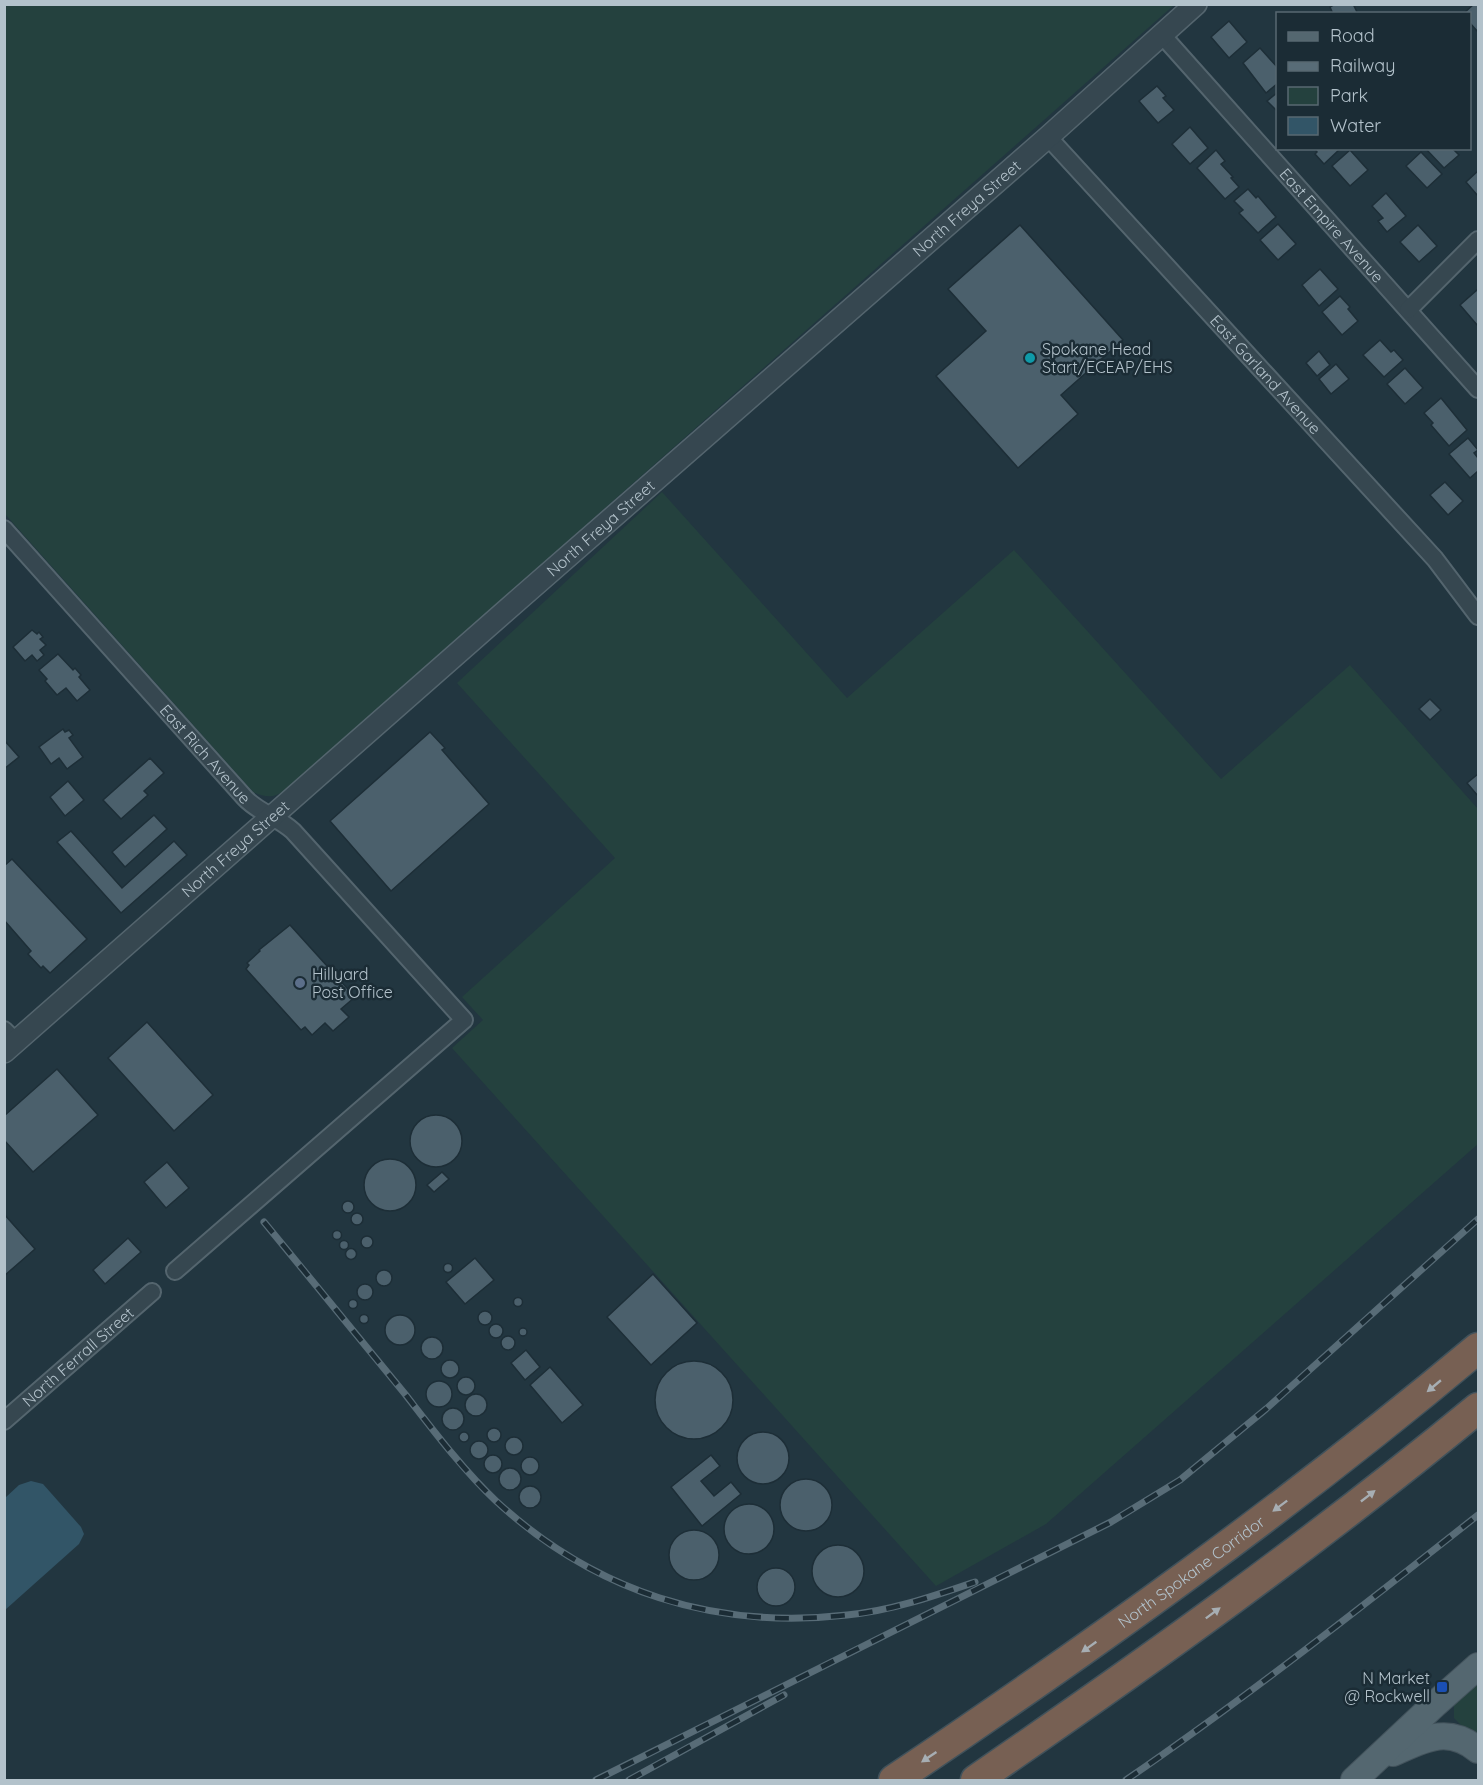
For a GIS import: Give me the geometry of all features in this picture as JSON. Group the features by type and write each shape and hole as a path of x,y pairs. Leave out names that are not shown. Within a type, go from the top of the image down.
{"highway":[{"name":"North Spokane Corridor","path":"894,1780 1083,1651 1210,1559 1394,1418 1479,1348"},
{"path":"976,1780 1176,1641 1353,1508 1479,1408"},
{"path":"1009,1780 1069,1733 1176,1641"}],"main road":[{"path":"1354,1780 1479,1666"},
{"path":"1376,1761 1427,1738 1442,1735 1462,1739 1479,1750"}],"street":[{"name":"North Freya Street","path":"8,1041 272,817 1048,137 1196,4"},
{"name":"East Empire Avenue","path":"1162,34 1479,389"},
{"name":"East Garland Avenue","path":"1048,137 1427,550 1479,616"},
{"path":"1408,310 1479,240"},
{"name":"East Rich Avenue","path":"4,529 245,798 258,810 285,824 298,836 464,1020 175,1271"},
{"name":"North Ferrall Street","path":"4,1421 152,1292"}],"green space":[{"path":"4,5 1174,5 286,790 270,796 253,792 5,514"},
{"path":"662,492 847,698 1014,550 1221,779 1350,665 1478,809 1478,1144 1046,1524 936,1586 452,1048 483,1020 462,997 615,858 457,683"},
{"path":"1478,1683 1478,1742 1454,1718 1454,1705"}],"water":[{"path":"31,1481 43,1484 81,1527 84,1534 79,1544 5,1610 5,1498 19,1485"}],"building":[{"path":"1335,4 1353,4 1357,12 1332,12 1330,7"},
{"path":"1474,4 1478,4 1478,32 1471,24 1471,12 1465,12"},
{"path":"1229,21 1247,42 1229,58 1211,37"},
{"path":"1260,48 1276,66 1276,85 1266,93 1243,63"},
{"path":"1157,86 1166,96 1163,98 1174,110 1158,123 1139,101"},
{"path":"1276,94 1276,110 1267,101"},
{"path":"1190,127 1208,148 1190,164 1172,144"},
{"path":"1216,150 1225,161 1221,164 1239,187 1225,199 1197,168"},
{"path":"1316,150 1339,150 1324,164 1315,154"},
{"path":"1350,150 1368,170 1350,186 1332,166"},
{"path":"1427,150 1454,150 1459,155 1444,168"},
{"path":"1421,152 1442,174 1427,188 1406,166"},
{"path":"1478,171 1478,196 1466,182"},
{"path":"1248,189 1256,198 1258,196 1276,217 1258,233 1239,213 1243,210 1234,201"},
{"path":"1386,193 1406,216 1387,232 1378,221 1383,218 1372,206"},
{"path":"1278,224 1296,244 1278,260 1260,240"},
{"name":"Spokane Head Start/ECEAP/EHS","path":"1020,225 1123,340 1061,395 1078,414 1018,468 936,376 986,331 948,289"},
{"path":"1418,225 1437,246 1419,262 1400,242"},
{"path":"1320,269 1338,289 1319,306 1302,285"},
{"path":"1477,290 1478,292 1478,326 1460,305"},
{"path":"1340,296 1358,321 1342,335 1322,312"},
{"path":"1380,340 1391,352 1394,350 1403,360 1384,377 1363,355"},
{"path":"1319,351 1330,365 1317,376 1306,363"},
{"path":"1336,364 1349,379 1331,394 1319,379"},
{"path":"1405,368 1423,388 1405,404 1387,384"},
{"path":"1441,398 1467,430 1449,446 1424,413"},
{"path":"1468,438 1478,450 1474,453 1478,458 1478,471 1470,478 1449,454"},
{"path":"1445,482 1463,501 1448,515 1430,495"},
{"path":"32,630 37,634 39,632 43,637 40,639 46,645 40,650 44,655 37,661 32,655 25,661 13,647"},
{"path":"58,654 73,670 75,668 90,690 77,701 66,688 57,695 39,670"},
{"path":"1430,699 1441,710 1430,720 1419,709"},
{"path":"63,729 65,732 69,730 73,735 69,738 83,757 67,769 59,758 51,764 39,747"},
{"path":"430,732 445,748 442,750 489,804 391,891 330,821"},
{"path":"4,740 19,757 4,769"},
{"path":"150,758 164,773 144,791 148,795 121,819 103,800"},
{"path":"1478,774 1478,796 1467,783"},
{"path":"68,781 84,800 65,816 50,797"},
{"path":"154,815 167,829 125,867 112,852"},
{"path":"71,831 122,888 174,841 187,855 121,913 57,842"},
{"path":"12,859 87,939 50,973 43,966 41,968 28,954 31,951 4,920 4,866"},
{"name":"Hillyard Post Office","path":"290,925 355,997 341,1009 349,1017 333,1031 325,1023 312,1035 305,1027 301,1030 246,969 249,965 247,963 259,950"},
{"path":"147,1022 213,1095 174,1131 108,1058"},
{"path":"57,1069 98,1115 33,1172 4,1140 4,1116"},
{"path":"431,1115 441,1115 455,1122 462,1141 455,1160 441,1167 431,1167 421,1163 414,1156 410,1146 410,1136 414,1126 421,1119"},
{"path":"385,1159 395,1159 409,1166 416,1185 409,1204 395,1211 385,1211 375,1207 368,1200 364,1190 364,1180 368,1170 375,1163"},
{"path":"167,1162 189,1188 166,1208 144,1182"},
{"path":"442,1172 449,1179 434,1192 427,1185"},
{"path":"350,1201 353,1202 353,1212 346,1213 343,1212 342,1205 343,1202"},
{"path":"359,1213 362,1214 362,1224 355,1225 352,1224 351,1217 352,1214"},
{"path":"4,1214 35,1249 4,1276"},
{"path":"337,1231 341,1235 337,1239 333,1235"},
{"path":"369,1236 373,1242 369,1248 365,1248 361,1240"},
{"path":"128,1238 141,1252 105,1284 93,1270"},
{"path":"344,1241 348,1245 344,1249 340,1245"},
{"path":"351,1249 355,1250 355,1258 351,1259 347,1258 346,1254 347,1250"},
{"path":"475,1258 494,1280 465,1304 446,1282"},
{"path":"448,1264 452,1268 448,1272 444,1268"},
{"path":"384,1270 390,1272 392,1278 390,1284 384,1286 378,1284 376,1278 378,1272"},
{"path":"653,1274 697,1323 651,1365 607,1317"},
{"path":"365,1284 373,1292 365,1300 357,1292"},
{"path":"518,1298 522,1302 518,1306 514,1302"},
{"path":"353,1299 358,1304 353,1309 348,1304"},
{"path":"482,1311 488,1311 492,1318 488,1325 482,1325 478,1321 478,1315"},
{"path":"364,1315 368,1319 364,1323 360,1319"},
{"path":"400,1315 411,1319 415,1330 411,1341 400,1345 389,1341 385,1330 389,1319"},
{"path":"493,1324 499,1324 503,1331 499,1338 493,1338 489,1334 489,1328"},
{"path":"523,1328 527,1332 523,1336 519,1332"},
{"path":"505,1336 511,1336 515,1343 511,1350 505,1350 501,1346 501,1340"},
{"path":"428,1337 436,1337 443,1344 443,1352 436,1359 428,1359 421,1352 421,1344"},
{"path":"526,1350 540,1367 525,1380 511,1363"},
{"path":"450,1360 456,1363 459,1369 456,1375 450,1378 444,1375 441,1369 444,1363"},
{"path":"694,1361 709,1364 722,1372 730,1385 733,1400 730,1415 722,1428 709,1436 694,1439 679,1436 666,1428 658,1415 655,1400 658,1385 666,1372 679,1364"},
{"path":"550,1367 583,1405 562,1423 530,1385"},
{"path":"466,1377 472,1380 475,1386 472,1392 466,1395 460,1392 457,1386 460,1380"},
{"path":"439,1381 449,1384 452,1394 449,1404 439,1407 429,1404 426,1394 429,1384"},
{"path":"476,1394 484,1397 487,1405 484,1413 476,1416 468,1413 465,1405 468,1397"},
{"path":"453,1408 461,1411 464,1419 461,1427 453,1430 445,1427 442,1419 445,1411"},
{"path":"494,1428 499,1430 501,1435 499,1440 494,1442 489,1440 487,1435 489,1430"},
{"path":"464,1432 468,1433 468,1441 464,1442 460,1441 459,1437 460,1433"},
{"path":"758,1432 768,1432 782,1439 789,1458 782,1477 768,1484 758,1484 748,1480 741,1473 737,1463 737,1453 741,1443 748,1436"},
{"path":"514,1437 520,1440 523,1446 520,1452 514,1455 508,1452 505,1446 508,1440"},
{"path":"479,1441 485,1444 488,1450 485,1456 479,1459 473,1456 470,1450 473,1444"},
{"path":"493,1455 499,1458 502,1464 499,1470 493,1473 487,1470 484,1464 487,1458"},
{"path":"711,1455 720,1466 701,1481 714,1496 731,1482 741,1494 702,1526 671,1487"},
{"path":"530,1457 536,1460 539,1466 536,1472 530,1475 524,1472 521,1466 524,1460"},
{"path":"510,1468 518,1471 521,1479 518,1487 510,1490 502,1487 499,1479 502,1471"},
{"path":"801,1479 811,1479 825,1486 832,1505 825,1524 811,1531 801,1531 791,1527 784,1520 780,1510 780,1500 784,1490 791,1483"},
{"path":"530,1486 538,1489 541,1497 538,1505 530,1508 522,1505 519,1497 522,1489"},
{"path":"744,1504 754,1504 767,1511 774,1524 774,1534 767,1547 754,1554 744,1554 735,1550 728,1543 724,1534 724,1524 728,1515 735,1508"},
{"path":"694,1530 712,1537 719,1555 712,1573 694,1580 676,1573 669,1555 676,1537"},
{"path":"838,1545 848,1547 856,1553 862,1561 864,1571 862,1581 856,1589 848,1595 838,1597 828,1595 820,1589 814,1581 812,1571 814,1561 820,1553 828,1547"},
{"path":"776,1568 790,1573 795,1587 790,1601 776,1606 762,1601 757,1587 762,1573"}],"railway":[{"path":"596,1780 1111,1522 1180,1480 1266,1409 1478,1219"},
{"path":"264,1222 484,1489 534,1533 574,1559 616,1581 659,1598 704,1610 750,1616 798,1618 880,1610 928,1598 975,1582"},
{"path":"1126,1780 1260,1684 1478,1515"},
{"path":"629,1780 784,1695"}],"place":[{"name":"Spokane Head Start/ECEAP/EHS","path":"1030,358"},
{"name":"Hillyard Post Office","path":"300,983"},
{"name":"N Market @ Rockwell","path":"1442,1687"}]}
